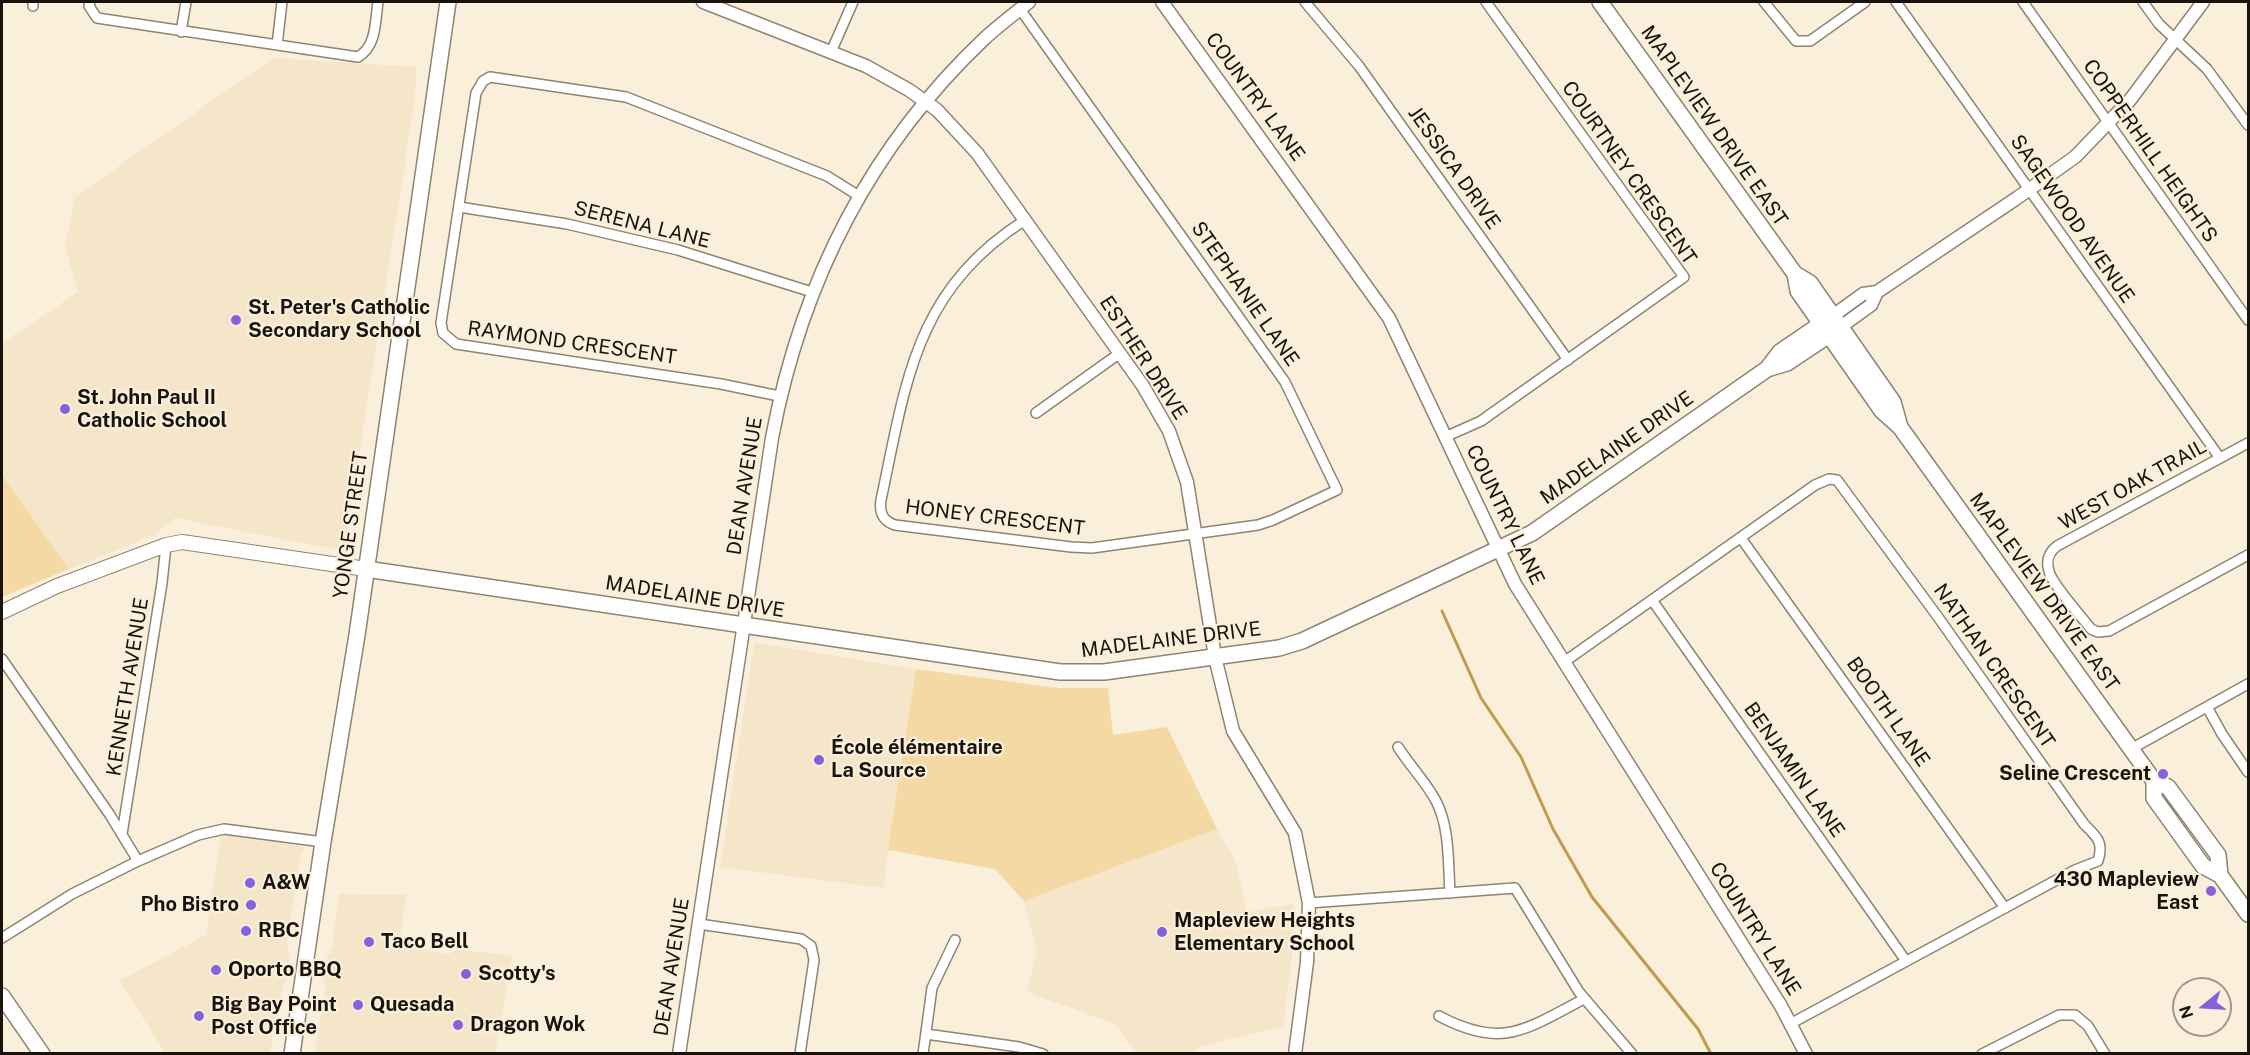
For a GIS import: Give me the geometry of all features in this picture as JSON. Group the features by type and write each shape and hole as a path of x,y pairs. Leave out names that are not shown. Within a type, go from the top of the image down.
{"main road":[{"name":"YONGE STREET","path":"292,1053 366,569 448,2"},
{"name":"MAPLEVIEW DRIVE EAST","path":"1600,2 1795,274 1810,283 1831,325 1893,402 1900,427 2154,781 2154,798 2203,866 2220,874 2248,914"},
{"name":"MADELAINE DRIVE","path":"366,569 1031,669 1075,673 1104,672 1276,649 1296,644 1532,533 1767,369 1780,352 1831,325"},
{"path":"2,612 57,586 166,544 193,543 366,569"},
{"path":"2,996 42,1053"}],"street":[{"path":"90,2 89,6 97,18 358,57 367,52 371,46 378,2"},
{"path":"181,32 186,2"},
{"path":"277,45 282,2"},
{"name":"ESTHER DRIVE","path":"703,2 882,74 926,101 946,118 966,139 1152,400 1173,439 1189,490 1215,657 1233,731 1295,833 1309,903 1307,962 1295,1053"},
{"path":"831,52 853,2"},
{"name":"COUNTRY LANE","path":"1162,2 1386,313 1398,334 1497,550 1515,584 1806,1053"},
{"name":"JESSICA DRIVE","path":"1305,2 1359,66 1568,360"},
{"name":"COURTNEY CRESCENT","path":"1445,437 1484,420 1684,277 1486,2"},
{"path":"1764,2 1796,41 1810,41 1865,2"},
{"name":"SAGEWOOD AVENUE","path":"1896,2 2220,458"},
{"name":"COPPERHILL HEIGHTS","path":"2023,2 2248,320"},
{"path":"2143,2 2159,24 2207,69 2248,124"},
{"name":"MADELAINE DRIVE","path":"1831,325 1871,305 1877,292 2030,190 2075,157 2130,100 2204,2"},
{"name":"DEAN AVENUE","path":"679,1053 779,396 798,333 840,231 859,196 886,155 926,101 971,52 1025,5"},
{"name":"STEPHANIE LANE","path":"1025,5 1284,379 1336,490 1264,523 1196,533"},
{"name":"RAYMOND CRESCENT","path":"779,396 721,384 452,342 443,333 441,322 476,93 483,81 490,76 626,97 827,176 859,196"},
{"name":"SERENA LANE","path":"459,207 567,224 667,247 813,292"},
{"name":"HONEY CRESCENT","path":"1025,220 994,242 968,267 950,289 926,329 905,388 881,500 880,511 883,517 895,525 1077,548 1196,533"},
{"path":"1036,413 1120,353"},
{"name":"WEST OAK TRAIL","path":"2248,442 2057,546 2048,559 2049,574 2091,629 2098,632 2109,631 2248,555"},
{"name":"NATHAN CRESCENT","path":"1564,662 1815,485 1822,481 1837,480 1938,617 2084,824 2099,840 2101,851 2098,861 2075,870 1790,1024"},
{"name":"BOOTH LANE","path":"1741,538 2005,908"},
{"name":"KENNETH AVENUE","path":"122,834 162,584 166,544"},
{"name":"BENJAMIN LANE","path":"1652,600 1906,961"},
{"path":"2,659 122,834 138,861"},
{"path":"2131,749 2248,684"},
{"path":"2207,707 2248,772"},
{"path":"1398,747 1431,794 1440,811 1445,829 1450,893"},
{"path":"2,939 72,894 138,861 198,836 224,829 323,842"},
{"path":"1309,903 1515,888 1584,999 1632,1053"},
{"path":"699,924 801,939 810,946 814,952 814,960 800,1053"},
{"path":"922,1053 932,988 955,940"},
{"path":"1439,1016 1477,1031 1509,1034 1529,1028 1584,999"},
{"path":"1982,1053 2059,1015 2075,1015 2088,1026 2105,1053"},
{"path":"926,1034 1019,1047 1043,1053"}],"shaded area":[{"name":"St. Peter's Catholic Secondary School","path":"273,58 417,67 414,105 344,551 175,518 154,535 69,569 2,475 2,343 78,292 65,247 75,197"},
{"path":"2,475 69,569 2,597"},
{"name":"École élémentaire La Source","path":"754,644 916,669 883,888 720,867"},
{"path":"916,669 1058,688 1108,688 1113,735 1167,727 1217,829 1024,901 995,869 888,850"},
{"name":"Mapleview Heights Elementary School","path":"1217,829 1235,860 1247,912 1293,904 1292,958 1283,1026 1201,1046 1188,1053 1137,1053 1115,1024 1027,992 1037,951 1024,901"},
{"path":"221,835 304,847 299,861 287,944 290,956 287,976 278,1004 270,1053 162,1053 163,1049 119,981 206,935"},
{"path":"339,894 406,895 399,944 449,954 457,949 512,956 495,1053 315,1053 326,984 322,978 324,964 332,947"}],"waterway":[{"path":"1442,611 1481,698 1521,757 1553,829 1592,897 1698,1029 1711,1054"}],"place":[{"name":"St. Peter's Catholic Secondary School","path":"236,320"},
{"name":"St. John Paul II Catholic School","path":"65,409"},
{"name":"École élémentaire La Source","path":"819,760"},
{"name":"Seline Crescent","path":"2163,774"},
{"name":"A&W","path":"250,883"},
{"name":"430 Mapleview East","path":"2211,891"},
{"name":"Pho Bistro","path":"251,905"},
{"name":"RBC","path":"246,931"},
{"name":"Mapleview Heights Elementary School","path":"1162,932"},
{"name":"Taco Bell","path":"369,942"},
{"name":"Oporto BBQ","path":"216,970"},
{"name":"Scotty's","path":"466,974"},
{"name":"Quesada","path":"358,1005"},
{"name":"Big Bay Point Post Office","path":"199,1016"},
{"name":"Dragon Wok","path":"458,1025"}]}
